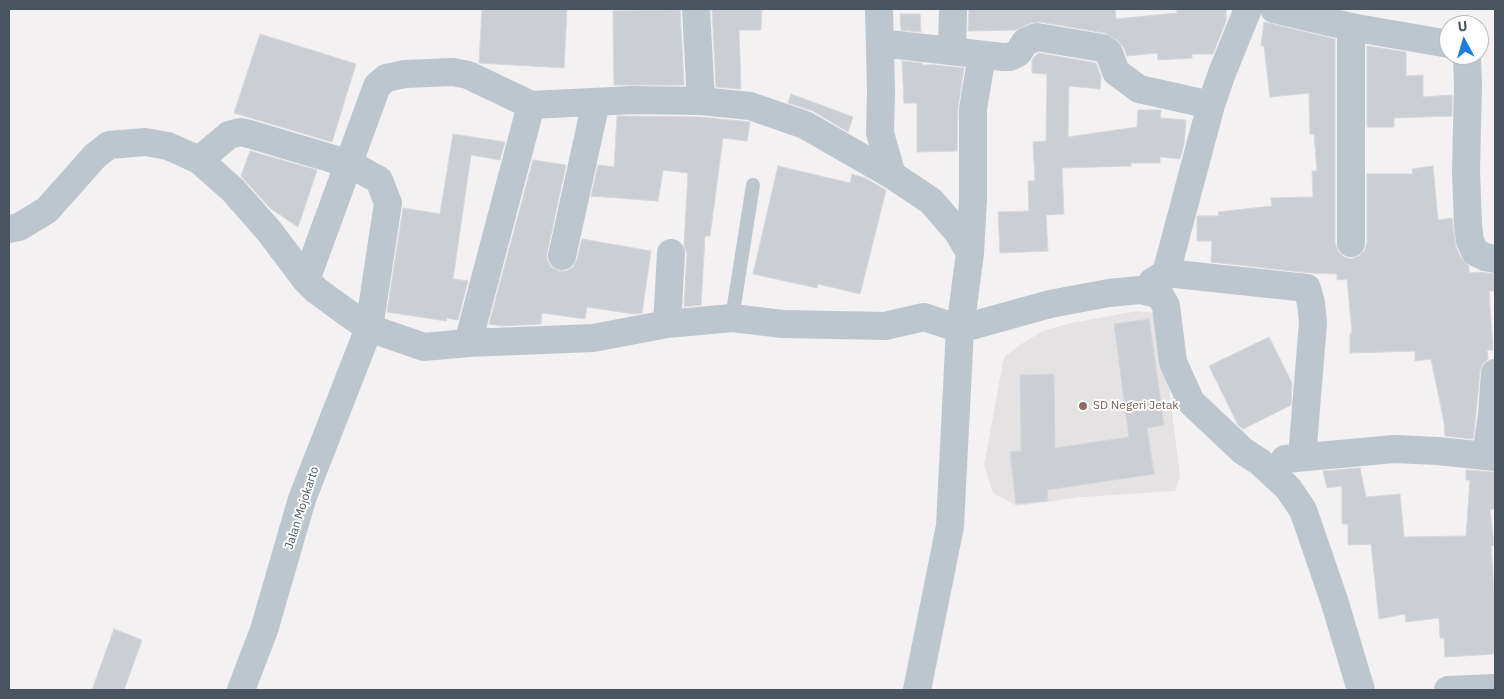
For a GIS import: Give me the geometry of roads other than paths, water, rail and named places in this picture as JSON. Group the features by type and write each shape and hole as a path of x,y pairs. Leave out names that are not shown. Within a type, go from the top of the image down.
{"street":[{"path":"696,9 701,101"},
{"path":"879,9 880,133 892,176"},
{"path":"952,51 953,9"},
{"path":"1166,273 1212,105 1222,73 1248,9"},
{"path":"1274,9 1351,27 1439,42"},
{"path":"1351,27 1351,243"},
{"path":"880,43 1010,57 1018,53 1024,42 1037,37 1102,48 1109,53 1116,72 1139,89 1212,105"},
{"path":"917,690 950,526 960,329 970,253 973,199 973,109 982,55"},
{"path":"1467,65 1466,171 1470,241 1474,252 1495,259"},
{"path":"306,280 377,86 386,78 428,72 468,75 531,105 633,100 701,101 750,106 805,125 931,201 957,231 970,253"},
{"path":"562,256 596,102"},
{"path":"468,343 531,105"},
{"name":"Jalan Mojokarto","path":"199,160 229,135 240,132 350,164 379,180 388,203 369,328 302,499 264,630 241,690"},
{"path":"9,229 19,227 47,210 96,156 109,145 145,142 168,146 199,160 233,190 306,280 323,295 369,328 424,347 468,343 593,338 668,324 732,318 782,324 885,326 924,317 960,329 1050,304 1109,293 1140,290 1160,295 1166,306 1173,362 1191,402 1243,451 1260,462 1288,488 1303,510 1334,600 1361,690"},
{"path":"668,324 671,253"},
{"path":"1140,290 1166,273 1307,288 1313,323 1302,457"},
{"path":"1260,462 1394,450 1438,451 1491,456 1495,372"},
{"path":"1448,690 1495,688"}],"lane":[{"path":"732,318 753,185"}],"place":[{"name":"SD Negeri Jetak","path":"1083,406"}]}
